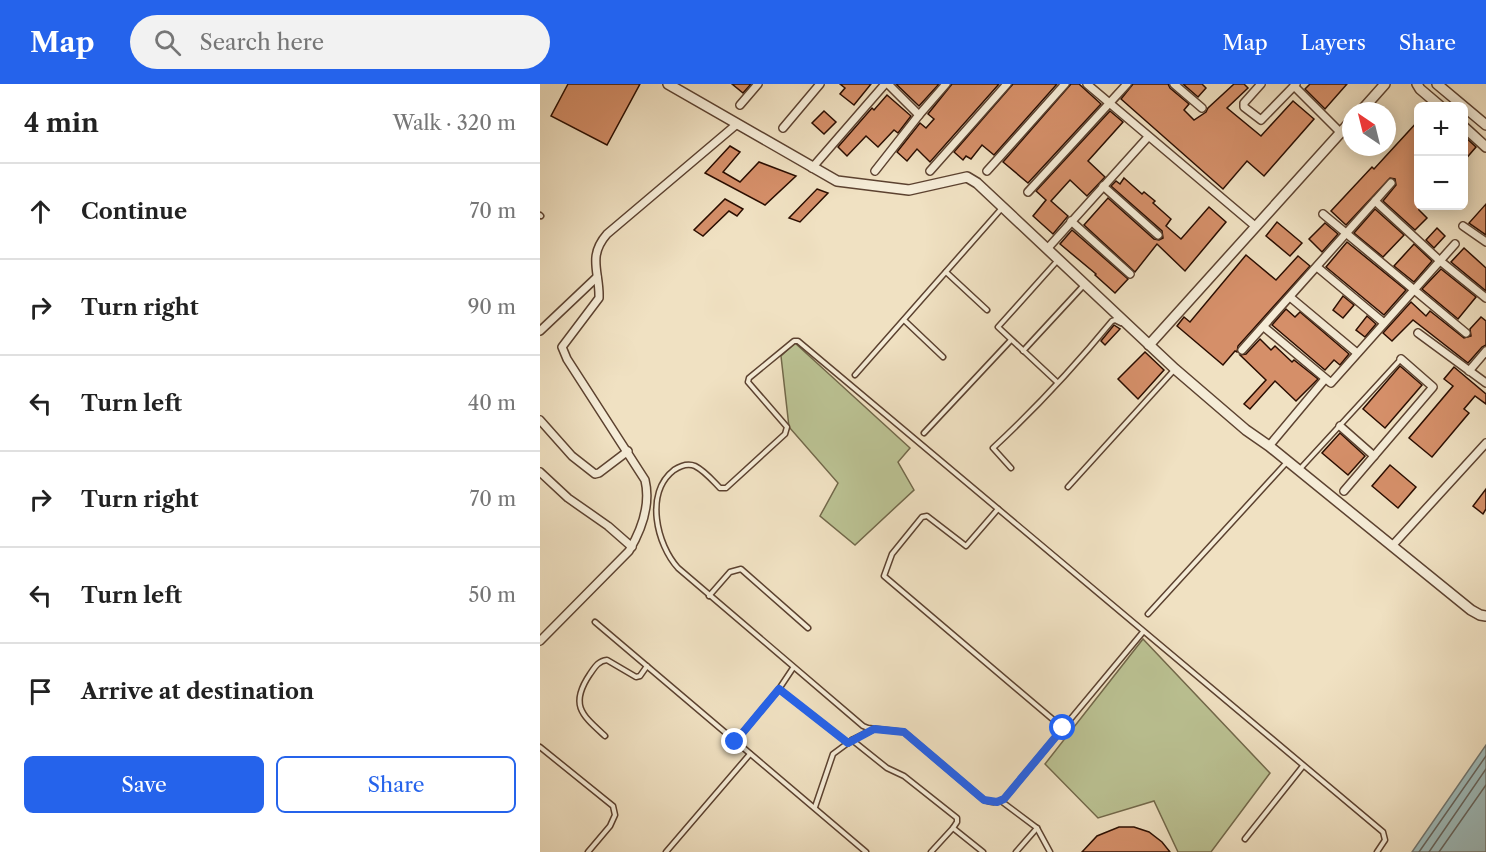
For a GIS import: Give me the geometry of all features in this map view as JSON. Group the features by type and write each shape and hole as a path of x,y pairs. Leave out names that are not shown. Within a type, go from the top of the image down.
{"street":[{"path":"668,84 837,181 909,190 967,177 1047,249 1147,345 1246,430 1269,446 1471,610 1486,616"},
{"path":"740,105 758,84"},
{"path":"783,128 820,84"},
{"path":"813,168 886,84 919,115"},
{"path":"875,171 946,84"},
{"path":"930,171 1007,84"},
{"path":"987,171 1065,84"},
{"path":"1087,84 1255,226"},
{"path":"1028,192 1127,84"},
{"path":"1174,84 1202,108"},
{"path":"1147,345 1341,133 1295,85 1261,120 1244,106 1244,103 1261,84"},
{"path":"1369,102 1385,84"},
{"path":"1417,84 1435,102"},
{"path":"1437,84 1456,102"},
{"path":"1468,113 1486,125"},
{"path":"540,641 619,563 632,547 647,507 649,495 645,480 628,451 567,359 562,347 597,302 600,294 595,253 599,243 607,234 736,124"},
{"path":"1468,131 1486,147"},
{"path":"1047,249 1148,137"},
{"path":"1242,350 1391,183"},
{"path":"1102,186 1158,235"},
{"path":"1375,201 1439,260 1486,298"},
{"path":"1323,213 1466,333"},
{"path":"1071,221 1130,274"},
{"path":"1463,226 1486,242"},
{"path":"1264,327 1331,383 1455,244"},
{"path":"1317,267 1384,323"},
{"path":"540,331 597,277"},
{"path":"1290,297 1357,353"},
{"path":"1418,333 1486,383"},
{"path":"1469,371 1486,351"},
{"path":"1344,491 1433,387 1401,359"},
{"path":"1269,446 1325,379"},
{"path":"540,420 572,456 595,474 628,451"},
{"path":"1340,426 1374,456"},
{"path":"1392,546 1486,443"},
{"path":"540,472 568,498 608,526 632,547"}],"lane":[{"path":"855,375 1003,208"},
{"path":"1058,260 999,325 999,328 1058,382"},
{"path":"946,272 987,310"},
{"path":"1023,351 1084,285"},
{"path":"904,320 942,357"},
{"path":"1011,468 993,448 1020,423 1081,358 1112,321 1119,321 1147,345"},
{"path":"1143,632 1000,801 990,803 904,732 862,726 678,568 668,555 658,524 659,489 662,481 668,475 684,465 694,465 720,488 726,488 785,434 787,427 748,382 749,378 796,340 1383,832 1385,840 1377,852"},
{"path":"924,433 1011,340"},
{"path":"1298,471 1401,359"},
{"path":"1068,487 1175,369"},
{"path":"1148,614 1287,461"},
{"path":"998,509 966,546 927,516 922,517 892,554 884,576 1063,728"},
{"path":"710,596 730,572 741,570 808,628"},
{"path":"595,622 866,852"},
{"path":"605,736 579,708 580,691 583,684 595,666 604,660 636,677 640,676 647,666"},
{"path":"735,742 779,689 793,668"},
{"path":"779,689 887,768 904,776 957,818 953,828 931,852"},
{"path":"815,807 833,754 850,741 874,729"},
{"path":"540,747 613,806 615,815 610,826 588,852"},
{"path":"666,852 750,754"},
{"path":"1245,839 1303,766"},
{"path":"1000,801 1037,828 1050,852"},
{"path":"953,828 983,852"},
{"path":"1016,852 1037,828"}],"green space":[{"path":"795,343 910,448 898,462 914,490 855,545 820,516 838,483 789,427 781,356"},
{"path":"1143,639 1270,773 1211,852 1178,852 1154,801 1098,818 1045,764"}],"water":[{"path":"1486,745 1486,852 1412,852"}],"building":[{"path":"568,84 640,84 607,145 551,116"},
{"path":"732,84 751,84 743,93"},
{"path":"840,84 871,84 854,105 840,94 845,88"},
{"path":"896,84 939,84 919,106"},
{"path":"952,84 999,84 930,162 917,149 907,161 897,152 920,123 926,128 934,119 928,114"},
{"path":"1013,84 1057,84 994,155 982,145 971,159 966,156 963,160 954,152"},
{"path":"1071,84 1079,84 1101,104 1028,183 1003,162"},
{"path":"1133,84 1168,84 1189,104 1184,110 1194,120 1206,112 1234,84 1244,84 1248,88 1227,108 1261,136 1293,101 1314,119 1264,176 1247,161 1223,189 1121,99"},
{"path":"1183,84 1202,84 1206,88 1198,97"},
{"path":"1310,84 1347,84 1325,109 1305,89"},
{"path":"887,95 911,116 898,133 894,130 878,147 866,136 847,156 838,147 872,108 874,110"},
{"path":"824,111 836,122 824,134 812,123"},
{"path":"1110,111 1123,122 1088,161 1105,177 1087,196 1070,180 1051,201 1068,216 1053,234 1033,216 1046,200 1036,191"},
{"path":"1414,125 1414,210 1419,210 1427,218 1415,230 1383,201 1396,185 1395,179 1390,178 1346,225 1331,211 1372,167 1374,169 1386,156 1396,156 1396,145"},
{"path":"1468,140 1476,147 1468,156"},
{"path":"730,146 740,152 723,172 740,182 759,162 796,176 765,205 705,173"},
{"path":"1124,178 1142,194 1144,192 1155,201 1153,203 1171,219 1166,226 1181,239 1209,207 1226,222 1185,271 1157,244 1135,272 1084,225 1108,198 1154,239 1163,238 1162,231 1111,186 1116,181 1120,184"},
{"path":"817,189 828,193 800,222 789,218"},
{"path":"725,199 743,209 737,216 729,211 703,236 694,230"},
{"path":"1486,204 1486,235 1469,223"},
{"path":"1375,209 1404,235 1383,257 1354,233"},
{"path":"1277,222 1302,243 1290,256 1266,236"},
{"path":"1325,223 1338,234 1322,252 1309,239"},
{"path":"1437,228 1445,236 1434,248 1426,240"},
{"path":"1072,230 1128,279 1115,293 1060,244"},
{"path":"1347,242 1406,290 1384,315 1326,267"},
{"path":"1414,244 1432,261 1414,282 1394,266"},
{"path":"1464,248 1486,268 1486,291 1451,262"},
{"path":"1246,255 1276,280 1298,256 1310,266 1238,346 1237,352 1235,351 1223,365 1177,326 1184,317 1190,322"},
{"path":"1441,269 1476,297 1458,319 1422,289"},
{"path":"1343,296 1354,305 1343,318 1333,310"},
{"path":"1411,302 1426,316 1430,311 1464,338 1471,336 1470,329 1481,317 1486,321 1486,345 1468,363 1413,320 1392,341 1383,333"},
{"path":"1286,309 1295,317 1300,312 1349,354 1340,365 1334,360 1325,370 1272,325"},
{"path":"1367,316 1376,324 1365,337 1356,330"},
{"path":"1114,325 1120,329 1105,345 1101,341"},
{"path":"1260,339 1271,350 1275,346 1292,362 1294,360 1318,379 1296,401 1275,381 1250,409 1244,404 1266,380 1240,355 1246,354"},
{"path":"1145,352 1164,370 1138,399 1118,379"},
{"path":"1400,366 1422,385 1385,428 1363,409"},
{"path":"1454,367 1486,394 1486,404 1475,396 1464,409 1469,413 1432,457 1409,438 1453,386 1444,379"},
{"path":"1340,433 1365,456 1348,475 1322,453"},
{"path":"1390,465 1416,487 1398,508 1372,486"},
{"path":"1486,489 1486,509 1483,514 1473,506"},
{"path":"1119,827 1134,827 1149,832 1170,852 1082,852 1097,836"}],"route":[{"path":"735,742 779,689 848,743 874,729 904,732 990,803 1004,799 1063,728"}]}
